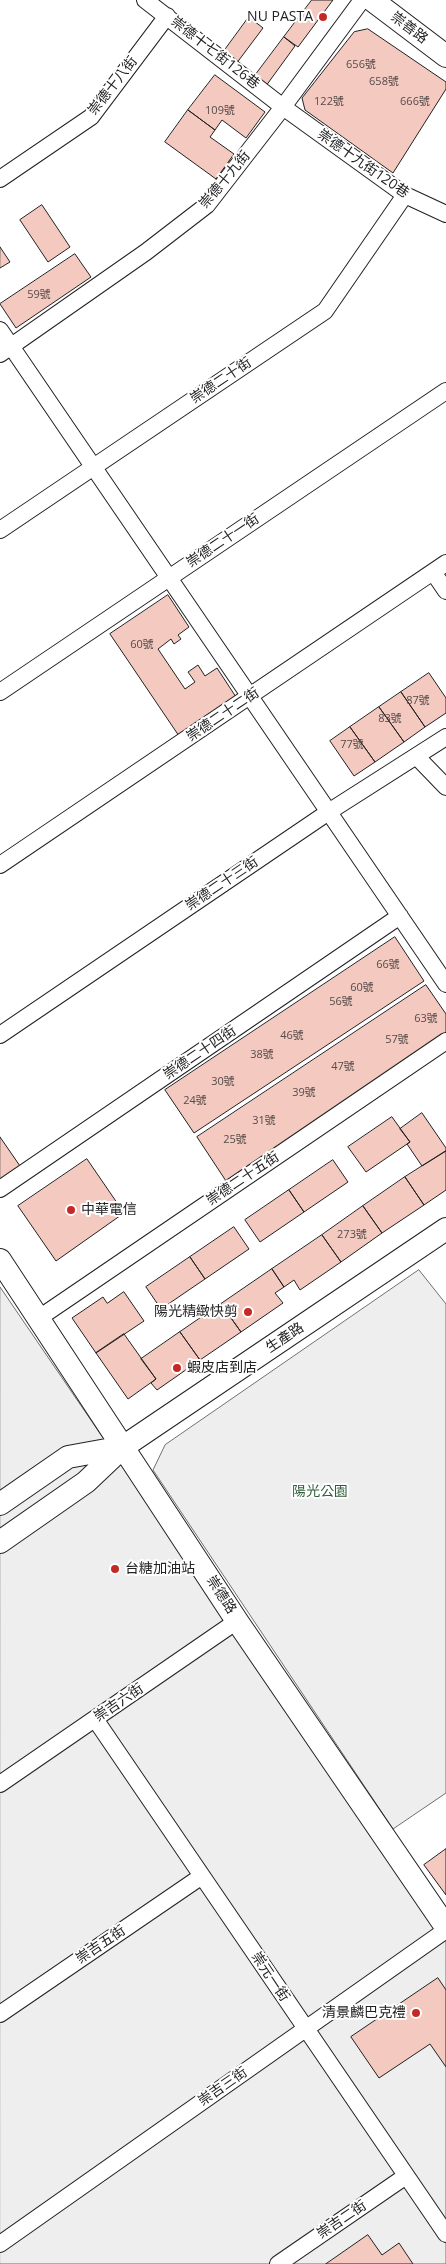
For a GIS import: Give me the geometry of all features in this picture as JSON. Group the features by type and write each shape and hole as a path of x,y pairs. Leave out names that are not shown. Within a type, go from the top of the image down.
{"street":[{"name":"崇德十七街126巷","path":"145,0 283,107"},
{"name":"崇德十九街","path":"6,350 146,252 208,205 362,0"},
{"name":"崇善路","path":"372,0 446,56"},
{"name":"崇德十八街","path":"0,179 91,117 166,16"},
{"name":"崇德十九街120巷","path":"283,107 405,195 446,214"},
{"name":"崇德二十街","path":"0,530 325,311 405,195"},
{"path":"0,330 6,350 93,469 330,811 446,984"},
{"name":"崇德二十一街","path":"0,692 446,392"},
{"path":"440,568 446,591"},
{"name":"崇德二十二街","path":"0,865 440,568"},
{"name":"崇德二十三街","path":"0,1035 330,811 446,737"},
{"path":"417,757 446,787"},
{"name":"崇德二十四街","path":"0,1189 400,916"},
{"name":"崇德二十五街","path":"39,1318 446,1041"},
{"name":"生產路","path":"0,1542 86,1482 124,1447 446,1229"},
{"name":"崇德路","path":"0,1260 238,1621 446,1929"},
{"name":"生產路","path":"0,1504 68,1457 124,1447"},
{"name":"崇吉六街","path":"0,1784 238,1621"},
{"name":"崇元一街","path":"95,1719 446,2234"},
{"name":"崇吉五街","path":"0,2014 202,1876"},
{"name":"崇吉三街","path":"0,2244 446,1929"},
{"name":"崇吉二街","path":"278,2264 406,2176"}],"green space":[{"name":"陽光公園","path":"419,1270 446,1304 446,1793 393,1829 153,1470 165,1445"},
{"path":"0,1287 446,1940 446,2264 0,2264"}],"building":[{"path":"312,0 333,0 298,47 284,37"},
{"path":"249,17 263,28 233,68 219,58"},
{"path":"368,29 446,82 446,89 393,173 305,110 302,98 354,32"},
{"path":"284,37 295,46 263,90 251,81"},
{"path":"215,75 265,112 246,138 222,120 215,130 188,110"},
{"path":"188,110 215,130 210,137 234,154 216,179 165,142"},
{"path":"42,205 70,247 48,262 20,220"},
{"path":"0,247 10,262 0,268"},
{"path":"75,254 91,277 16,328 0,304"},
{"path":"168,595 189,627 178,635 181,639 174,644 171,639 158,649 185,689 195,682 188,672 198,665 205,676 217,668 236,697 179,736 110,634"},
{"path":"429,673 446,698 446,713 425,727 401,692"},
{"path":"401,692 425,727 404,742 379,707"},
{"path":"379,707 404,742 375,762 350,727"},
{"path":"350,727 375,762 354,776 330,741"},
{"path":"395,937 424,981 194,1133 165,1090"},
{"path":"426,985 446,1014 446,1034 226,1181 197,1137"},
{"path":"422,1113 446,1148 446,1151 422,1166 407,1144 410,1142 400,1129"},
{"path":"392,1117 410,1142 366,1172 348,1147"},
{"path":"0,1137 20,1166 0,1181"},
{"path":"446,1151 446,1190 424,1205 405,1177"},
{"name":"中華電信","path":"87,1159 124,1213 56,1261 18,1206"},
{"path":"333,1160 348,1182 304,1212 289,1190"},
{"path":"405,1177 424,1205 382,1233 363,1206"},
{"path":"289,1190 304,1212 260,1242 245,1220"},
{"path":"363,1206 382,1233 341,1262 322,1235"},
{"path":"234,1227 249,1249 205,1279 190,1257"},
{"path":"322,1235 341,1262 300,1290 294,1280 284,1287 272,1269"},
{"path":"190,1257 205,1279 161,1309 146,1287"},
{"path":"272,1269 284,1287 275,1293 283,1303 241,1332 221,1304"},
{"path":"124,1292 144,1321 96,1353 72,1318 103,1297 107,1303"},
{"path":"221,1304 241,1332 200,1360 180,1332"},
{"path":"180,1332 200,1360 157,1390 151,1383 156,1379 141,1359"},
{"path":"124,1334 156,1379 128,1399 96,1353"},
{"path":"446,1849 446,1895 424,1865"},
{"name":"清景麟巴克禮","path":"438,1978 446,1990 446,2067 430,2044 379,2078 351,2037"},
{"path":"368,2235 382,2255 399,2243 413,2264 326,2264"}],"place":[{"name":"NU PASTA","path":"323,17"},
{"name":"中華電信","path":"71,1210"},
{"name":"陽光精緻快剪","path":"248,1312"},
{"name":"蝦皮店到店","path":"177,1368"},
{"name":"台糖加油站","path":"115,1569"},
{"name":"清景麟巴克禮","path":"416,2013"}]}
